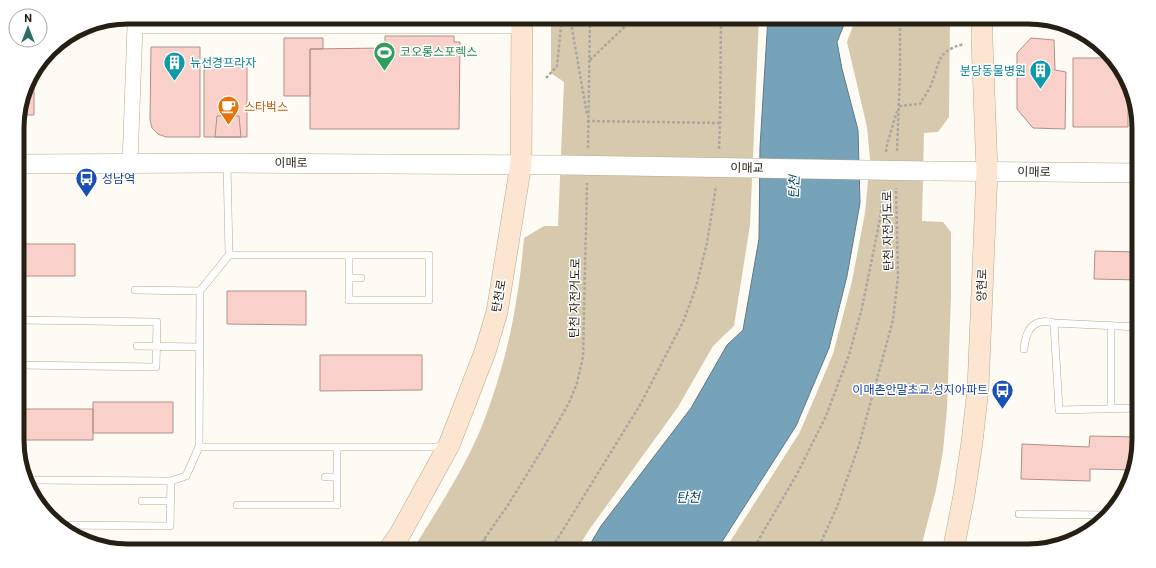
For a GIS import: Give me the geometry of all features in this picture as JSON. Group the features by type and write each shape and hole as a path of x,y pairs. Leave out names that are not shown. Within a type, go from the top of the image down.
{"main road":[{"name":"탄천로","path":"393,544 400,534 449,445 485,352 497,312 521,164 521,24"},
{"name":"양현로","path":"954,544 970,457 978,389 986,171 982,24"}],"street":[{"path":"130,163 135,24"},
{"name":"이매로","path":"24,164 227,163 565,165"},
{"name":"이매교","path":"565,165 929,171"},
{"name":"이매로","path":"929,171 1132,173"}],"lane":[{"path":"33,480 171,481 186,476 199,446 200,291 229,255 227,163"},
{"path":"229,255 349,255 429,255 429,300 349,300 349,255"},
{"path":"349,278 361,278"},
{"path":"135,290 200,291"},
{"path":"24,320 157,322 156,367 24,365"},
{"path":"1024,349 1025,338 1030,327 1040,322 1132,327"},
{"path":"1054,323 1059,410 1132,408"},
{"path":"1111,326 1111,408"},
{"path":"137,346 200,347"},
{"path":"199,446 435,447 449,445"},
{"path":"237,505 337,505 337,447"},
{"path":"325,477 337,477"},
{"path":"69,525 170,526 171,481"},
{"path":"142,501 171,501"},
{"path":"1019,514 1100,515"}],"path":[{"path":"546,78 558,66 561,24"},
{"path":"571,24 588,121"},
{"path":"587,153 590,24"},
{"path":"589,60 628,24"},
{"path":"719,152 721,24"},
{"path":"897,152 900,24"},
{"path":"899,106 920,104 930,86 940,58 952,47 982,40"},
{"path":"886,159 886,145 899,106"},
{"path":"588,121 720,123"},
{"name":"탄천 자전거도로","path":"481,544 508,505 545,445 569,403 577,383 583,357 587,176"},
{"path":"554,544 640,405 683,322 696,287 707,243 716,182"},
{"name":"탄천 자전거도로","path":"820,544 836,507 859,445 893,320 898,277 896,183"},
{"path":"756,544 797,474 826,416 849,355 862,308 880,219 884,187"},
{"path":"485,538 485,544"}],"shaded area":[{"path":"551,24 759,24 750,225 734,326 713,346 678,407 580,544 416,544 442,503 470,453 490,404 504,361 514,317 524,238 544,226 558,226 564,82 551,73"},
{"path":"853,24 950,24 949,117 938,132 924,133 922,221 943,222 951,232 951,296 947,409 943,451 936,490 922,544 728,544 800,432 833,354 852,281 865,213 870,159 867,127 847,42"}],"water":[{"name":"탄천","path":"768,24 844,24 837,42 842,69 858,130 860,203 847,276 829,348 796,426 720,544 590,544 601,526 691,408 727,345 743,330 759,239 760,147"}],"building":[{"name":"코오롱스포렉스","path":"385,36 454,36 454,42 460,42 459,129 310,129 310,49 385,48"},
{"path":"284,38 323,38 323,49 310,49 310,96 284,96"},
{"name":"분당동물병원","path":"1031,38 1054,40 1055,70 1066,72 1065,129 1033,128 1017,109 1017,53"},
{"name":"뉴선경프라자","path":"151,47 200,47 200,137 166,137 158,134 152,128 150,120"},
{"path":"1073,58 1105,58 1118,76 1124,88 1128,101 1128,127 1073,127"},
{"path":"204,60 247,60 247,137 204,137"},
{"path":"34,85 34,85 34,115 25,115"},
{"name":"스타벅스","path":"217,116 239,116 241,137 215,137"},
{"path":"24,244 75,244 75,276 24,276"},
{"path":"1095,251 1132,252 1132,280 1094,279"},
{"path":"227,291 306,291 306,325 227,324"},
{"path":"320,355 422,355 422,390 320,391"},
{"path":"93,402 173,402 173,433 93,433"},
{"path":"24,409 93,409 93,440 24,440"},
{"path":"1090,436 1132,437 1131,454 1127,470 1090,469 1090,481 1021,479 1022,444 1089,447"}],"place":[{"name":"코오롱스포렉스","path":"385,72"},
{"name":"뉴선경프라자","path":"175,82"},
{"name":"분당동물병원","path":"1041,90"},
{"name":"스타벅스","path":"228,126"},
{"name":"성남역","path":"86,198"},
{"name":"이매촌안말초교.성지아파트","path":"1003,410"}]}
